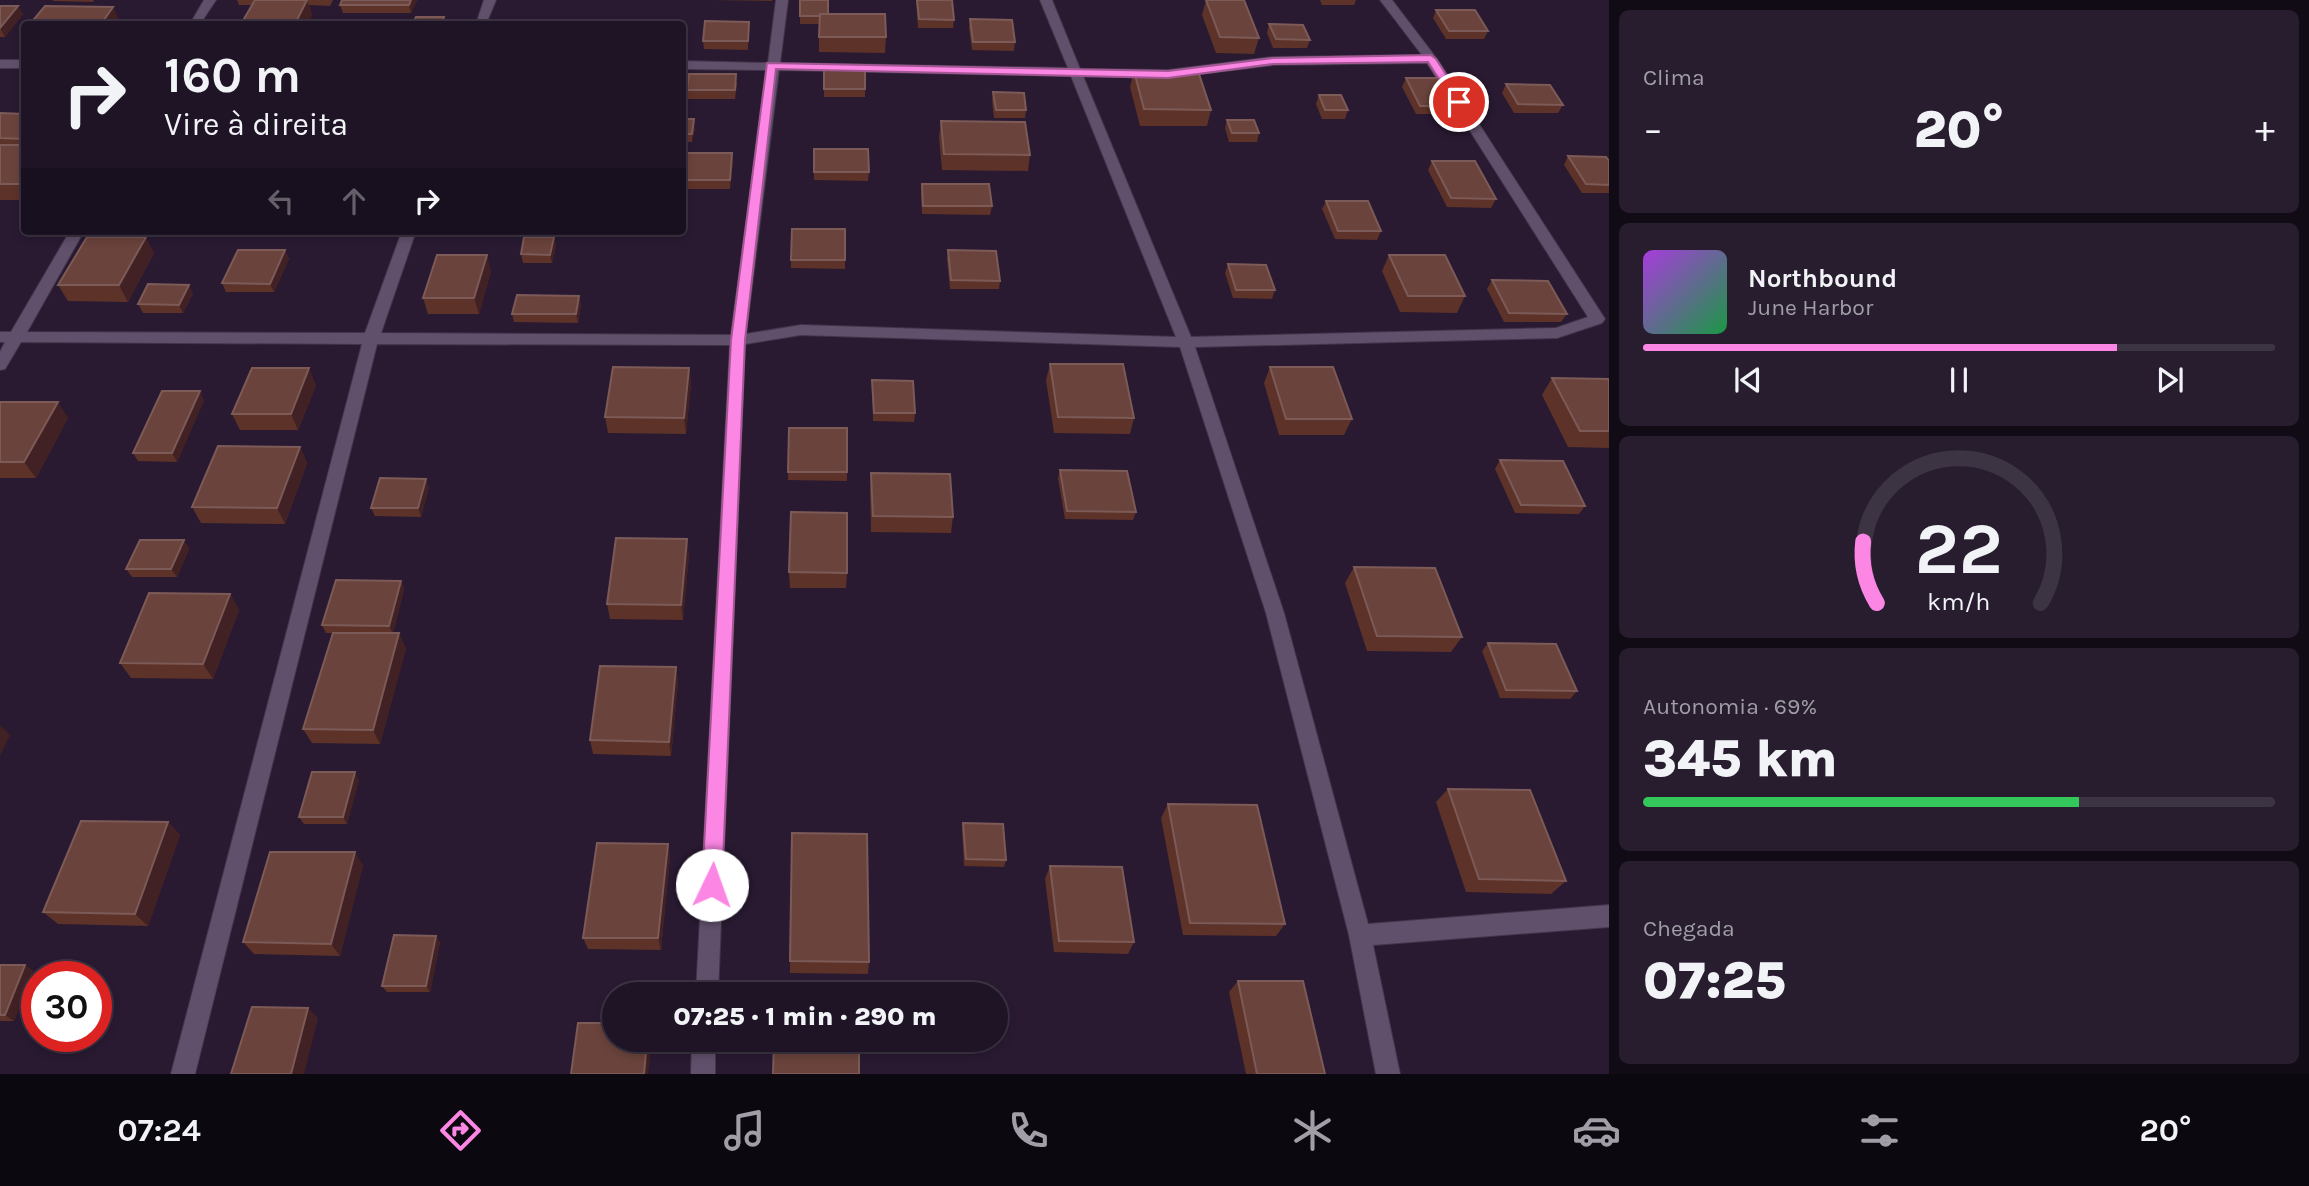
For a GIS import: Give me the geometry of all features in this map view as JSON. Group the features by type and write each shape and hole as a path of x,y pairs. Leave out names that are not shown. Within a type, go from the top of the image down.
{"street":[{"path":"197,21 210,0"},
{"path":"482,21 490,0"},
{"path":"708,982 738,340 771,65 782,0"},
{"path":"1046,0 1186,342 1275,613 1360,934 1388,1074"},
{"path":"0,337 738,340 801,330 1186,342 1556,333 1597,319 1431,59 1386,0"},
{"path":"686,65 1168,74 1273,61 1431,59"},
{"path":"0,64 21,64"},
{"path":"0,365 75,235"},
{"path":"183,1074 371,339 408,235"},
{"path":"1360,934 1609,916"},
{"path":"703,1074 704,1052"}],"building":[{"path":"255,0 307,0 296,21 243,21"},
{"path":"342,0 411,0 409,5 340,5"},
{"path":"800,0 828,0 828,14 800,16"},
{"path":"917,0 952,0 954,20 919,19"},
{"path":"1206,0 1244,0 1259,38 1220,37"},
{"path":"0,6 18,6 0,28"},
{"path":"45,6 113,7 103,21 32,21"},
{"path":"1436,10 1475,10 1488,31 1449,31"},
{"path":"820,14 885,14 886,37 819,37"},
{"path":"416,17 444,17 443,21 414,21"},
{"path":"970,19 1012,20 1015,42 973,42"},
{"path":"705,21 749,22 748,41 703,41"},
{"path":"1269,24 1303,25 1310,40 1276,39"},
{"path":"824,68 865,68 865,89 824,89"},
{"path":"1134,71 1198,71 1211,110 1144,109"},
{"path":"689,74 736,74 735,90 687,90"},
{"path":"1406,78 1439,78 1454,106 1420,106"},
{"path":"1506,84 1550,85 1563,105 1518,104"},
{"path":"993,92 1024,93 1026,110 996,110"},
{"path":"1319,95 1341,95 1348,110 1325,110"},
{"path":"0,113 21,114 21,139 0,138"},
{"path":"686,119 694,119 692,134 686,134"},
{"path":"1227,120 1254,120 1259,133 1232,133"},
{"path":"941,121 1025,122 1030,155 944,154"},
{"path":"0,145 21,145 21,184 0,184"},
{"path":"814,149 868,149 869,172 814,172"},
{"path":"686,153 732,153 730,180 686,180"},
{"path":"1568,156 1606,157 1609,161 1609,185 1586,184"},
{"path":"1432,161 1475,161 1496,199 1451,198"},
{"path":"922,184 989,184 992,206 923,206"},
{"path":"1326,201 1368,201 1381,231 1338,231"},
{"path":"792,229 845,229 845,260 791,260"},
{"path":"87,237 146,237 119,285 58,285"},
{"path":"524,237 554,237 550,255 521,254"},
{"path":"238,250 285,250 270,284 222,283"},
{"path":"948,250 996,251 1000,281 951,280"},
{"path":"437,255 487,255 474,298 423,298"},
{"path":"1389,255 1445,255 1465,296 1408,296"},
{"path":"1228,264 1266,265 1275,290 1236,290"},
{"path":"1492,280 1548,281 1567,314 1509,313"},
{"path":"148,284 189,285 179,305 138,304"},
{"path":"517,295 579,296 576,314 512,314"},
{"path":"1050,364 1123,364 1134,418 1058,417"},
{"path":"613,367 689,368 684,418 605,417"},
{"path":"1270,367 1333,367 1352,419 1286,419"},
{"path":"252,368 309,368 291,414 232,414"},
{"path":"1552,378 1609,379 1609,431 1580,431"},
{"path":"872,380 913,381 915,413 874,413"},
{"path":"162,391 200,391 172,453 133,453"},
{"path":"0,402 58,402 24,462 0,462"},
{"path":"789,428 847,428 847,472 788,472"},
{"path":"218,446 300,447 277,508 192,507"},
{"path":"1500,460 1563,461 1585,506 1521,505"},
{"path":"1060,470 1127,471 1136,512 1067,511"},
{"path":"871,473 950,474 953,517 873,516"},
{"path":"380,478 426,479 418,508 371,508"},
{"path":"791,512 847,513 847,573 789,572"},
{"path":"616,538 687,539 681,605 607,604"},
{"path":"140,540 184,540 171,569 126,569"},
{"path":"1354,567 1435,568 1462,637 1377,636"},
{"path":"336,580 401,581 389,626 322,625"},
{"path":"149,593 230,594 203,664 120,663"},
{"path":"333,633 399,633 373,730 303,729"},
{"path":"1488,643 1556,644 1577,691 1506,690"},
{"path":"600,666 676,667 669,742 590,740"},
{"path":"312,772 355,772 343,817 299,817"},
{"path":"1448,789 1530,790 1566,881 1479,879"},
{"path":"1168,804 1257,805 1285,924 1190,923"},
{"path":"81,821 168,822 135,914 43,912"},
{"path":"963,823 1003,824 1006,860 966,859"},
{"path":"792,833 867,834 869,962 790,961"},
{"path":"597,843 668,844 658,938 583,938"},
{"path":"270,852 355,852 331,944 243,942"},
{"path":"1050,866 1122,867 1134,942 1059,941"},
{"path":"394,935 436,936 426,986 382,986"},
{"path":"0,965 21,965 21,975 5,1015 0,1015"},
{"path":"1238,981 1303,981 1325,1074 1257,1074"},
{"path":"252,1007 308,1008 291,1074 231,1074"},
{"path":"578,1023 602,1023 602,1052 646,1052 644,1074 571,1074"},
{"path":"774,1052 859,1052 859,1074 773,1074"}],"route":[{"path":"712,885 738,340 771,65 1168,74 1273,61 1431,59 1459,102"}]}
